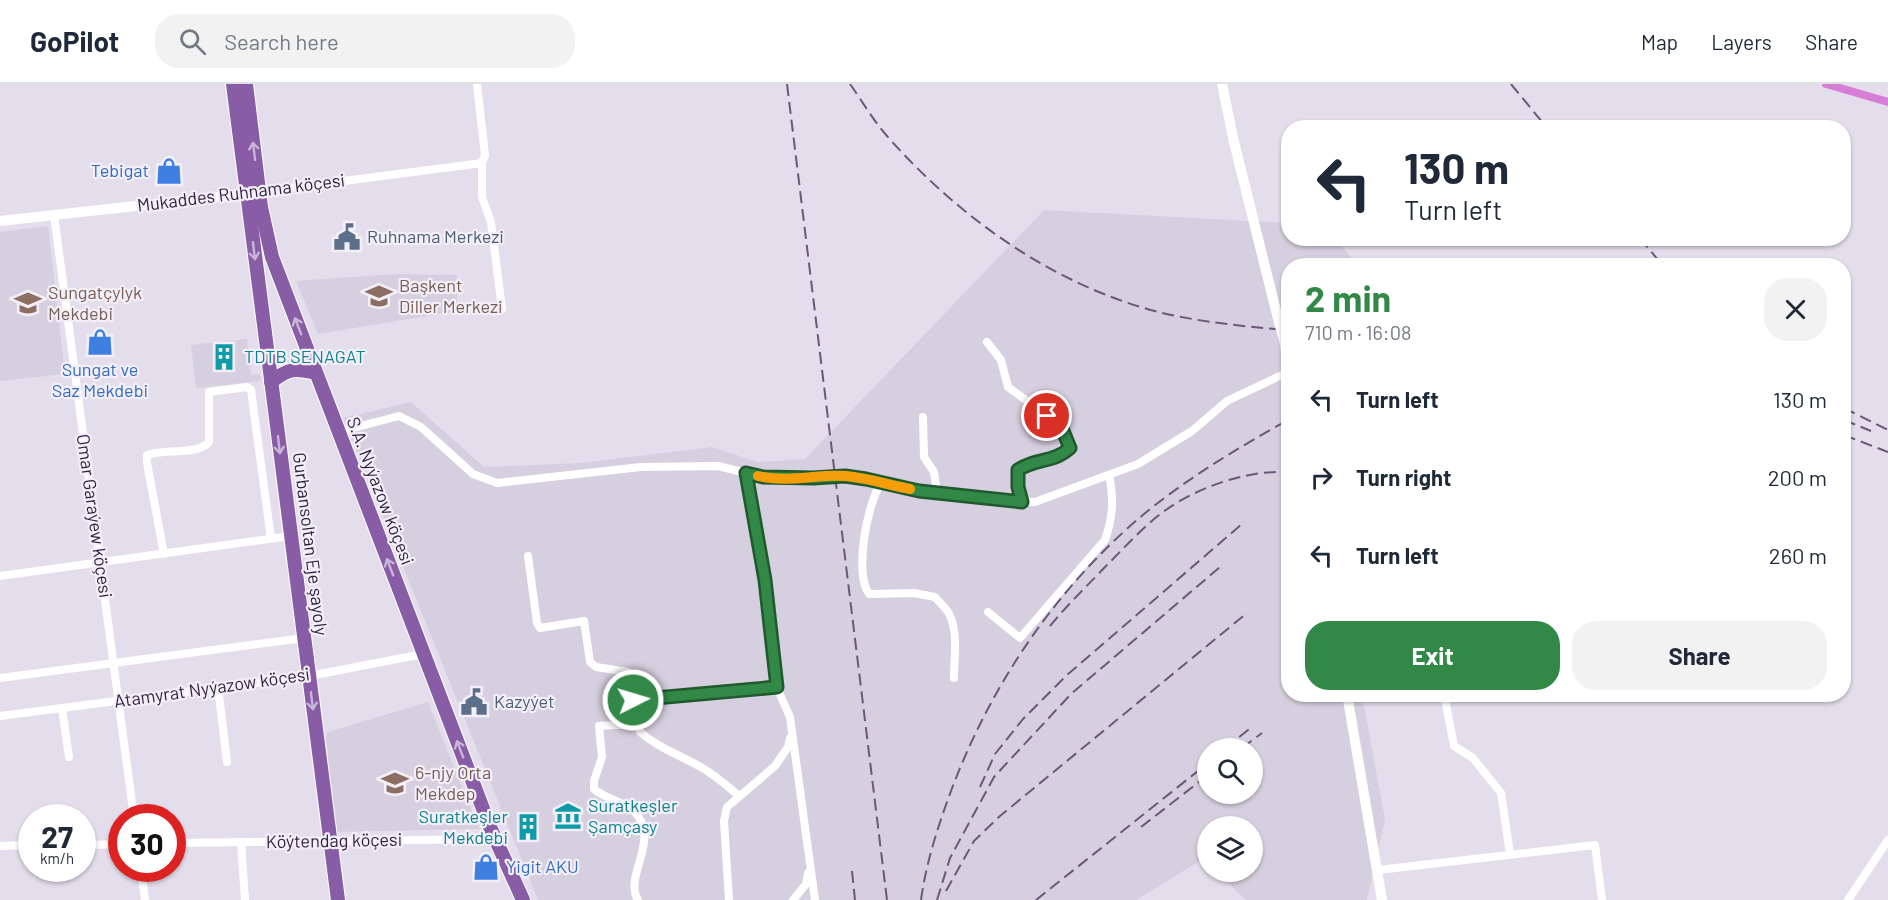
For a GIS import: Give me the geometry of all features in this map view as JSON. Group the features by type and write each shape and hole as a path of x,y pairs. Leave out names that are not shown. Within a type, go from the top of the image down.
{"main road":[{"name":"S.A. Nyýazow köçesi","path":"233,84 253,193 272,257 495,839 523,900"},
{"name":"S.A. Nyýazow köçesi","path":"246,84 253,193"},
{"name":"Gurbansoltan Eje şayoly","path":"253,193 271,382 338,900"},
{"path":"271,382 288,370 300,369 316,373"}],"street":[{"path":"477,84 485,155 482,164 482,197 491,222 502,309"},
{"path":"1222,84 1281,330"},
{"name":"Mukaddes Ruhnama köçesi","path":"0,221 253,193 482,164"},
{"name":"Omar Garaýew köçesi","path":"54,215 132,804"},
{"path":"987,342 1001,360 1008,387 1061,426 1070,448 1059,457 1028,463 1018,470 1018,487 1022,502"},
{"path":"338,432 399,416 421,427 473,474 497,483 640,467 718,466 763,477 845,476 937,493 1035,502 1138,464 1192,431 1227,401 1281,374"},
{"path":"164,554 147,455 207,446 209,442 208,392 216,390 247,387 251,390 271,539"},
{"path":"923,417 924,458 934,472 937,493"},
{"path":"746,473 765,580 777,687 790,717 815,900"},
{"path":"988,612 1020,638 1105,540 1113,509 1109,475"},
{"path":"881,483 867,516 863,571 865,588 869,594 914,593 935,597 948,612 953,625 954,678"},
{"path":"0,576 291,537"},
{"path":"528,556 537,623 540,628 584,621 590,662 596,667 628,672 640,732 662,748 698,765 739,796"},
{"path":"0,678 304,638"},
{"name":"Atamyrat Nyýazow köçesi","path":"0,716 309,676 423,654"},
{"path":"218,687 227,762"},
{"path":"633,700 777,687"},
{"path":"1348,702 1382,900"},
{"path":"1446,702 1454,746 1473,758 1501,792 1510,854"},
{"path":"62,708 69,757"},
{"path":"637,724 599,726 602,757 594,781 594,789 601,796 634,810 642,823 645,838 633,889 638,900"},
{"path":"729,900 725,870 724,821 727,807 775,766 788,747 792,731"},
{"name":"Köýtendag köçesi","path":"186,843 495,839"},
{"path":"1848,900 1888,840"},
{"path":"242,842 245,900"},
{"path":"0,846 18,845"},
{"path":"1378,870 1594,845 1602,900"},
{"path":"793,900 806,884 810,866"},
{"path":"143,882 145,900"}],"shaded area":[{"path":"1044,210 1281,223 1281,246 1342,246 1351,258 1281,258 1281,702 1363,702 1385,819 1367,900 1246,900 1227,882 1263,882 1263,816 1197,816 1197,863 1136,900 538,900 343,418 411,402 484,467 581,463 712,447 758,462 805,459"},
{"name":"Sungatçylyk Mekdebi","path":"48,226 65,374 0,381 0,232"},
{"name":"Başkent Diller Merkezi","path":"397,274 457,275 457,311 318,334 296,281"},
{"name":"TDTB SENAGAT","path":"247,339 251,375 260,374 261,381 196,388 191,345"},
{"name":"6-njy Orta Mekdep","path":"428,702 479,829 334,832 326,736 328,732"}],"waterway":[{"path":"1826,84 1888,102"}],"railway":[{"path":"787,84 887,900"},
{"path":"850,84 887,136 947,196 1015,248 1052,270 1130,304 1171,315 1281,329"},
{"path":"1511,84 1540,120"},
{"path":"1647,246 1656,258"},
{"path":"1851,412 1888,430"},
{"path":"1851,423 1871,431"},
{"path":"921,900 937,831 967,751 1007,676 1055,606 1112,542 1144,514 1214,464 1281,424"},
{"path":"1851,438 1888,452"},
{"path":"1050,626 1134,537 1176,503 1207,488 1239,477 1281,472"},
{"path":"980,787 995,754 1023,719 1067,675 1242,524"},
{"path":"937,900 950,858 994,777 1071,694 1220,567"},
{"path":"946,891 974,841 1000,816 1247,613"},
{"path":"1238,738 1252,727"},
{"path":"1255,738 1262,733"},
{"path":"1036,900 1197,772"},
{"path":"1141,827 1197,784"},
{"path":"852,871 855,900"}],"slow traffic":[{"path":"758,476 813,478 845,476 910,489"}],"place":[{"name":"Tebigat","path":"169,171"},
{"name":"Ruhnama Merkezi","path":"347,237"},
{"name":"Başkent Diller Merkezi","path":"379,296"},
{"name":"Sungatçylyk Mekdebi","path":"28,303"},
{"name":"Sungat ve Saz Mekdebi","path":"100,342"},
{"name":"TDTB SENAGAT","path":"224,357"},
{"name":"Kazyýet","path":"474,702"},
{"name":"6-njy Orta Mekdep","path":"395,783"},
{"name":"Suratkeşler Şamçasy","path":"568,816"},
{"name":"Suratkeşler Mekdebi","path":"528,827"},
{"name":"Yigit AKU","path":"486,867"}],"route":[{"path":"633,700 777,687 773,634 746,473 763,477 845,476 919,491 1022,502 1018,487 1018,470 1028,463 1059,457 1070,448 1061,426 1047,416"}]}
